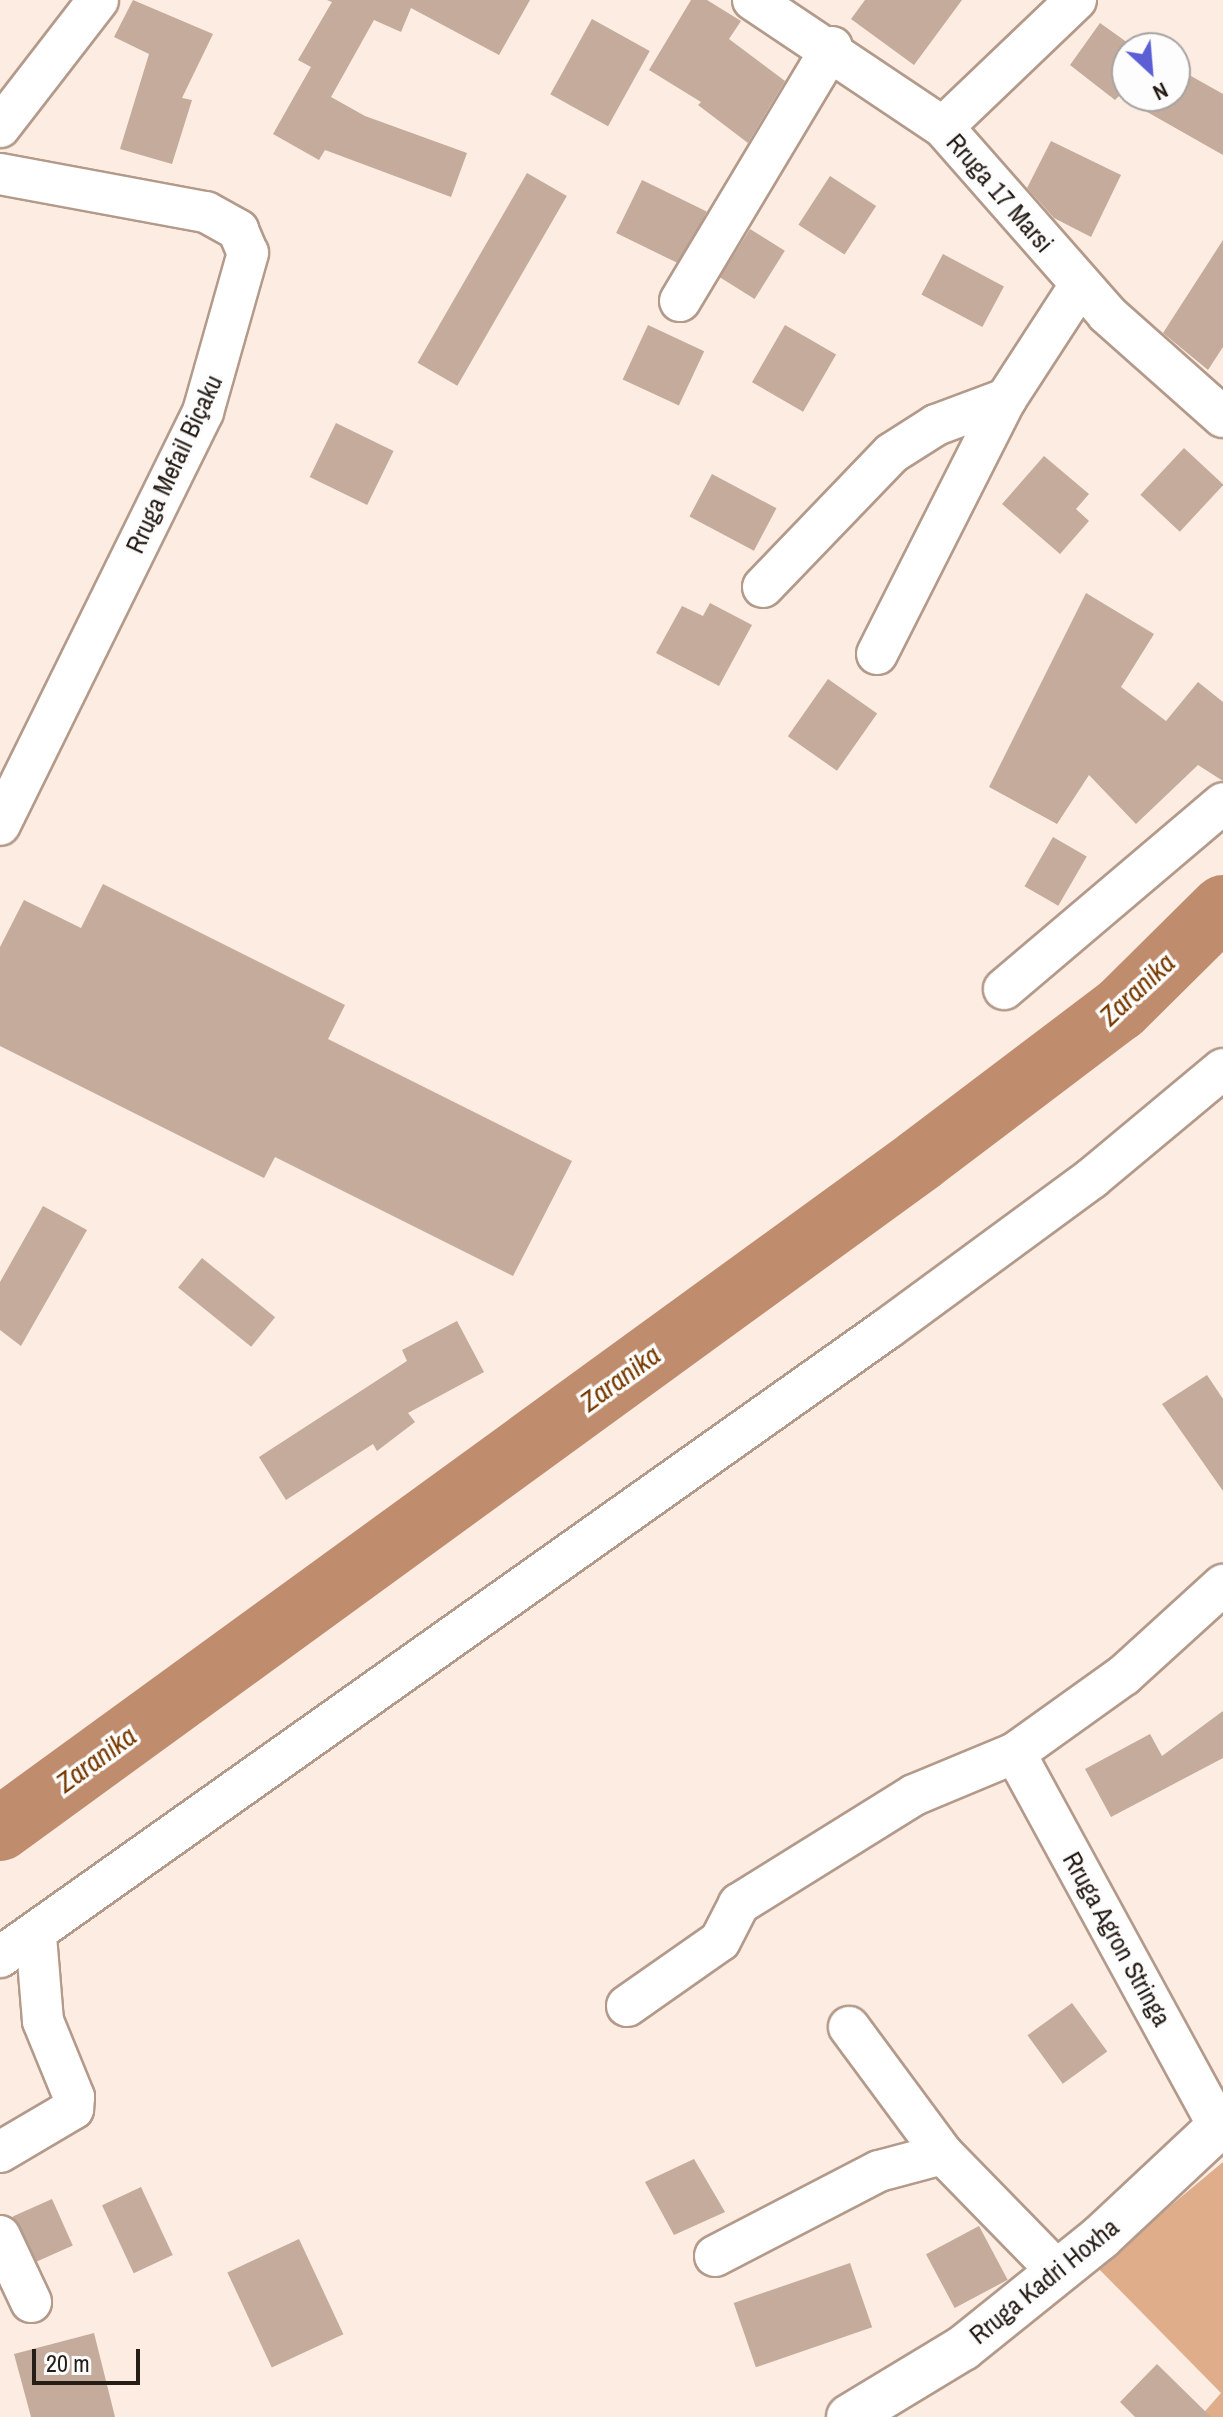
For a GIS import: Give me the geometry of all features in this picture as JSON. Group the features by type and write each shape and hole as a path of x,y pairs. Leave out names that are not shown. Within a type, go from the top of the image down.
{"main road":[{"name":"Rruga Kadri Hoxha","path":"849,2417 963,2348 1058,2272 1220,2125"}],"street":[{"path":"0,127 98,0"},
{"name":"Rruga 17 Marsi","path":"753,0 832,47 943,127 1080,285 1223,417"},
{"path":"943,127 1076,0"},
{"path":"680,301 832,47"},
{"name":"Rruga Mefail Biçaku","path":"0,174 206,212 238,230 248,253 203,412 0,825"},
{"path":"877,654 1006,399 1080,285"},
{"path":"763,587 892,453 936,425 1006,399"},
{"path":"1004,989 1223,803"},
{"path":"0,1957 36,1936 888,1328 1092,1178 1223,1069"},
{"path":"627,2006 720,1941 739,1904 820,1850 914,1795 1015,1753 1124,1675 1221,1590"},
{"name":"Rruga Agron Stringa","path":"1015,1753 1220,2125"},
{"path":"0,2152 73,2109 74,2097 43,2021 36,1936"},
{"path":"849,2027 943,2154 1058,2272"},
{"path":"715,2256 879,2171 943,2154"},
{"path":"0,2236 31,2302"}],"shaded area":[{"path":"1223,2162 1223,2417 1200,2417 1221,2393 1097,2267"}],"building":[{"path":"133,0 213,34 182,98 192,100 172,164 120,149 149,54 114,37"},
{"path":"327,0 530,0 499,55 411,8 401,32 374,20 331,97 365,116 467,153 451,197 325,150 319,160 273,134 311,67 298,60 332,2"},
{"path":"691,0 707,0 741,21 729,39 785,81 748,143 698,105 701,102 649,70"},
{"path":"865,0 962,0 914,65 851,19"},
{"path":"592,19 650,51 608,126 550,94"},
{"path":"1100,23 1113,32 1111,97 1070,65"},
{"path":"1191,76 1223,94 1223,155 1147,112 1191,112"},
{"path":"1051,141 1121,175 1091,237 1054,218 1027,188"},
{"path":"527,173 567,196 457,386 418,363"},
{"path":"830,176 876,206 845,255 798,225"},
{"path":"642,180 707,212 681,265 616,233"},
{"path":"750,229 785,251 755,299 720,277"},
{"path":"1223,240 1223,347 1208,370 1163,333"},
{"path":"943,254 1004,286 982,327 921,295"},
{"path":"648,325 704,351 679,406 623,379"},
{"path":"785,325 836,354 803,412 752,382"},
{"path":"336,423 394,451 367,505 310,477"},
{"path":"1184,448 1223,485 1180,532 1140,495"},
{"path":"1044,456 1089,494 1076,509 1089,521 1060,554 1002,504"},
{"path":"712,474 776,508 754,551 689,516"},
{"path":"1086,593 1154,634 1121,687 1166,721 1198,682 1223,702 1223,781 1198,765 1136,824 1089,775 1057,824 989,787"},
{"path":"710,603 752,625 719,686 656,653 682,606 703,616"},
{"path":"828,679 877,713 837,771 788,736"},
{"path":"1053,837 1087,856 1058,906 1024,886"},
{"path":"103,884 345,1005 328,1039 572,1161 513,1276 275,1157 264,1178 0,1046 0,947 24,900 81,928"},
{"path":"43,1206 87,1230 21,1346 0,1330 0,1282"},
{"path":"202,1258 275,1317 251,1347 178,1288"},
{"path":"457,1321 484,1372 408,1413 415,1422 377,1451 373,1444 286,1500 259,1457 407,1361 402,1350"},
{"path":"1207,1375 1223,1399 1223,1491 1162,1404"},
{"path":"1223,1711 1223,1758 1111,1817 1085,1769 1150,1734 1162,1756"},
{"path":"1072,2003 1107,2052 1063,2084 1028,2035"},
{"path":"694,2159 725,2212 674,2235 645,2182"},
{"path":"141,2187 173,2255 134,2273 102,2205"},
{"path":"52,2199 73,2246 33,2263 13,2216"},
{"path":"979,2226 1008,2280 955,2308 926,2254"},
{"path":"299,2239 343,2334 272,2368 227,2272"},
{"path":"850,2263 872,2327 756,2367 734,2303"},
{"path":"94,2333 115,2417 31,2417 14,2354"},
{"path":"1157,2364 1211,2417 1135,2417 1120,2402"}],"waterway":[{"name":"Zaranika","path":"0,1829 920,1160 1120,1009 1223,907"}]}
